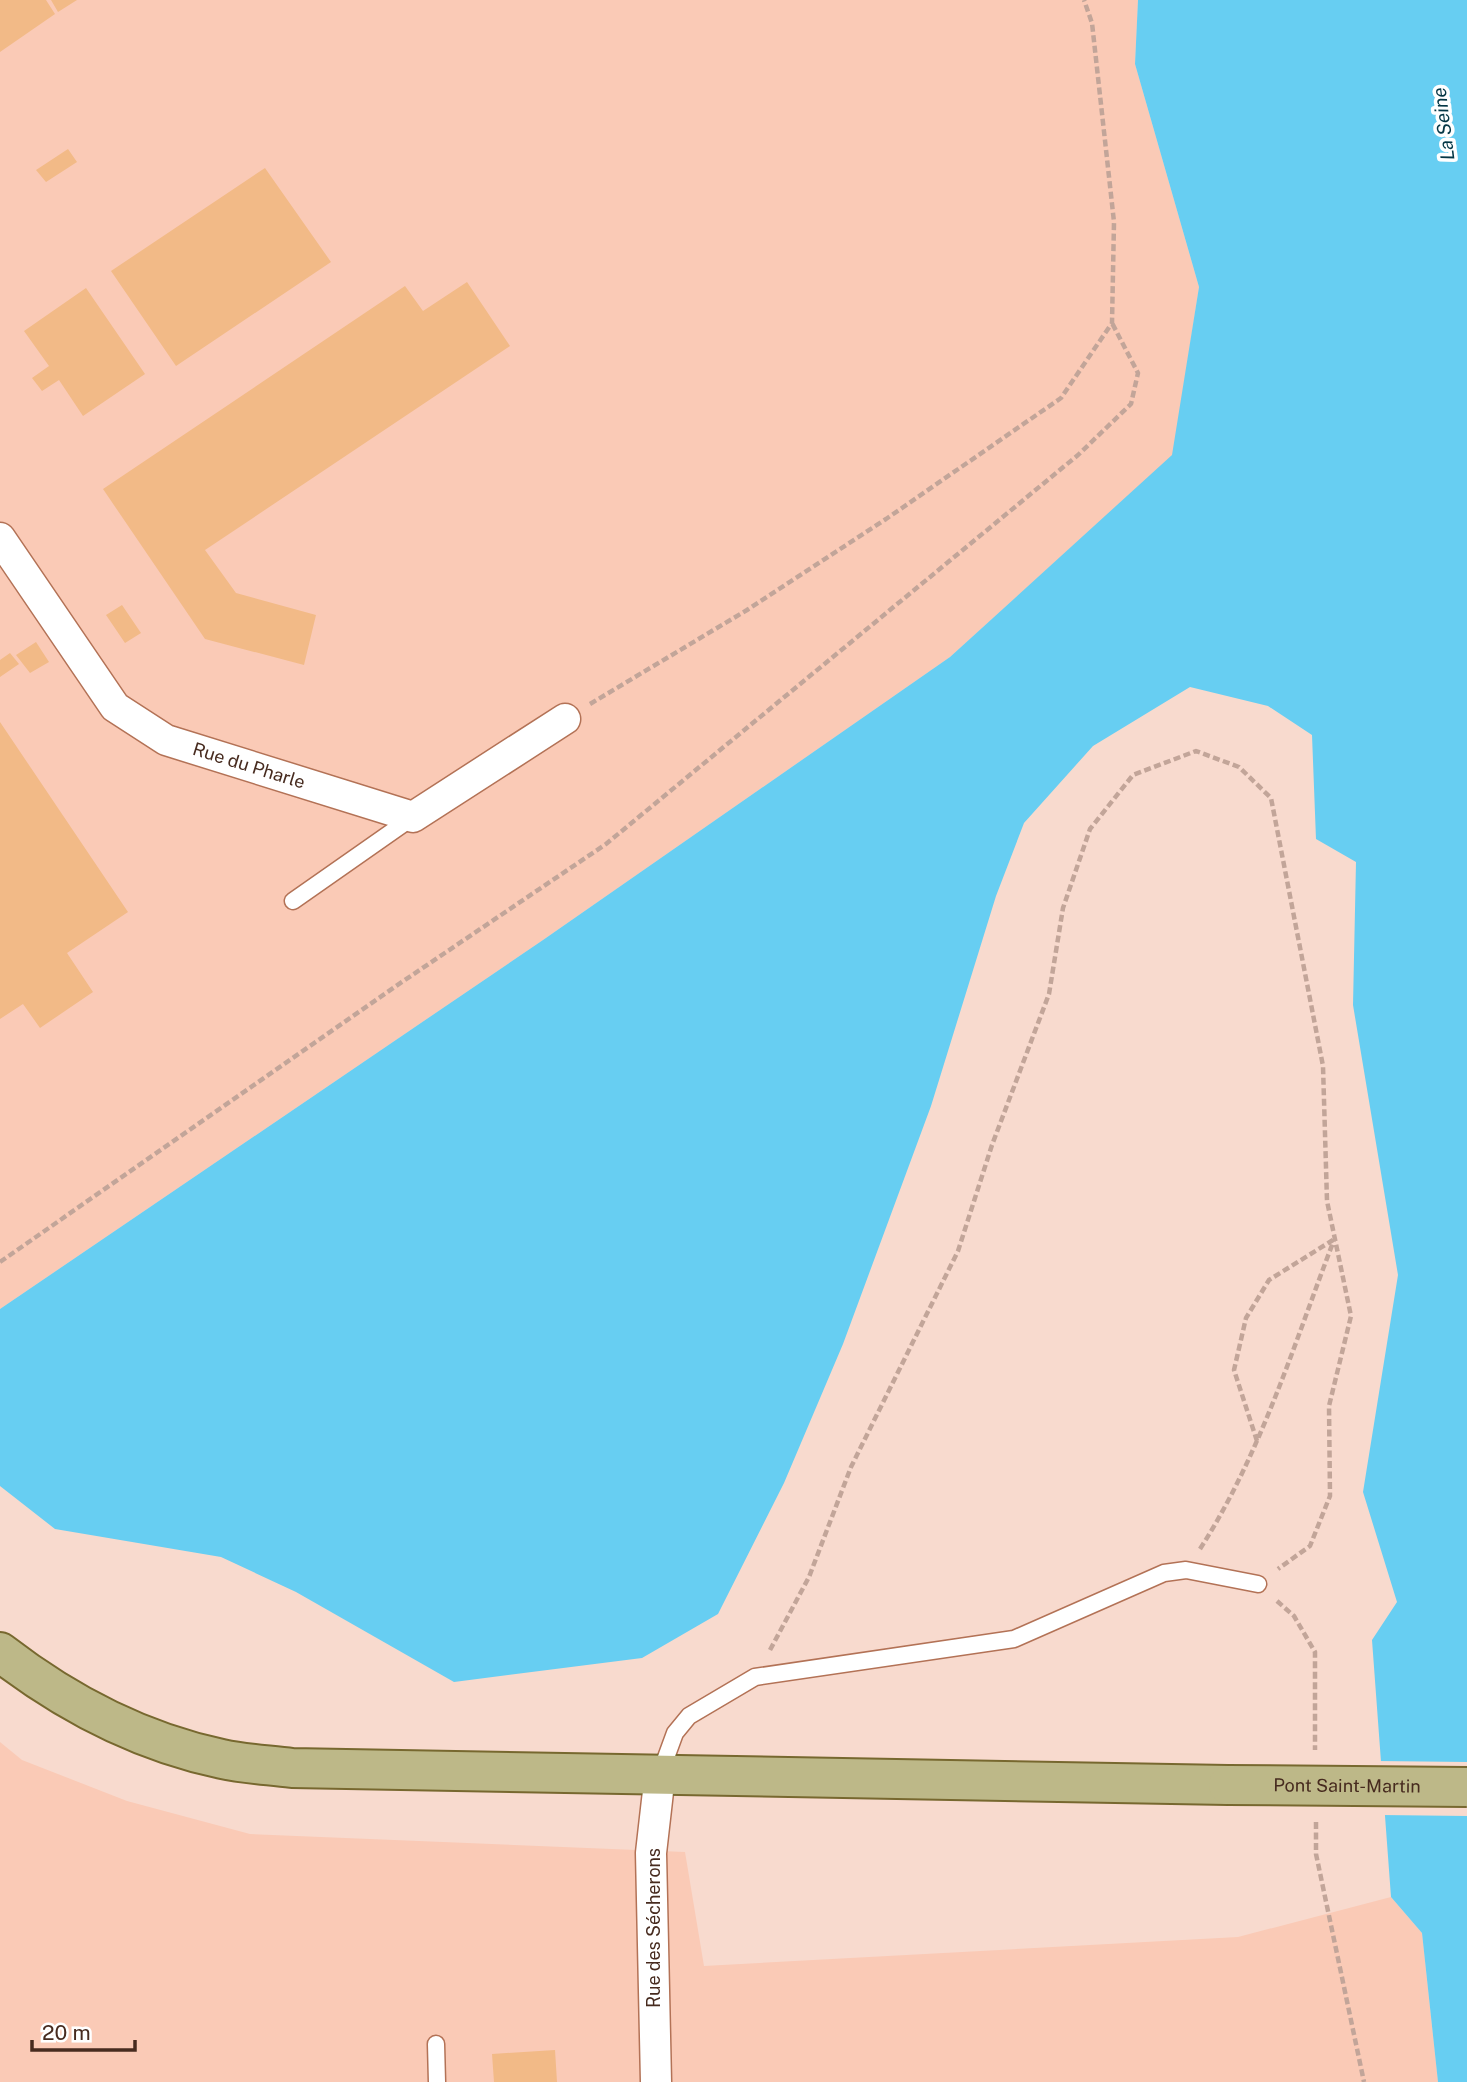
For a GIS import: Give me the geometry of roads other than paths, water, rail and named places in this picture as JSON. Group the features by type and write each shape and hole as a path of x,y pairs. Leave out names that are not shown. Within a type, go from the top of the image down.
{"main road":[{"name":"Pont Saint-Martin","path":"0,1652 73,1702 153,1740 223,1759 292,1768 1467,1787"}],"street":[{"name":"Rue du Pharle","path":"0,538 115,707 166,740 412,817"},
{"path":"412,817 565,719"},
{"name":"Rue des Sécherons","path":"656,2082 651,1853 660,1774"}],"lane":[{"path":"293,901 412,817"},
{"path":"660,1774 675,1733 689,1716 755,1677 1014,1639 1164,1573 1186,1570 1258,1584"},
{"path":"436,2044 437,2082"}],"water":[{"name":"La Seine","path":"1138,0 1467,0 1467,2082 1438,2082 1422,1933 1391,1897 1372,1640 1397,1602 1363,1492 1398,1275 1353,1005 1356,862 1316,839 1312,735 1268,706 1190,687 1093,746 1024,823 996,896 931,1106 843,1344 784,1483 718,1614 642,1658 454,1682 296,1592 221,1557 55,1529 0,1486 0,1309 543,940 950,657 1172,455 1199,287 1135,64"}]}
